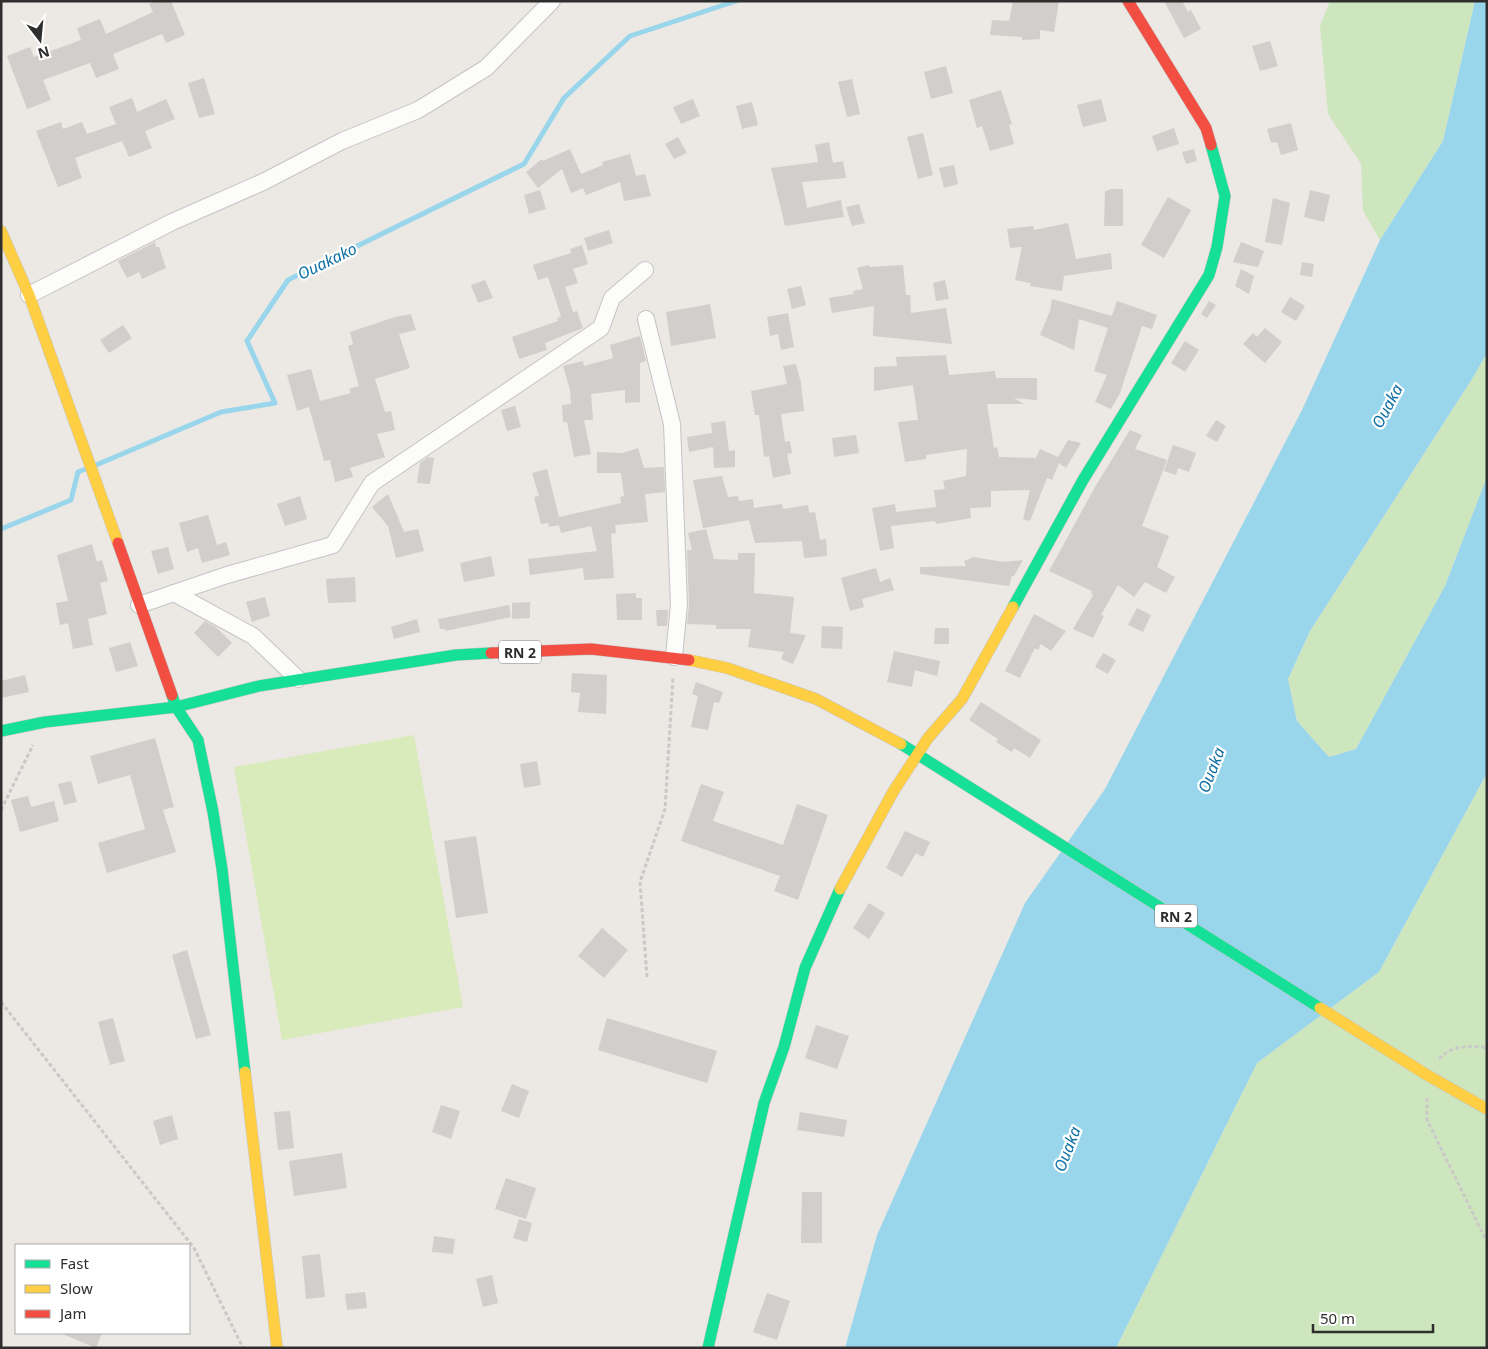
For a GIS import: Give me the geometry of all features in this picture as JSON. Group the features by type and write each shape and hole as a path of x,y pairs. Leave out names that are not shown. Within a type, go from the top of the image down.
{"street":[{"path":"29,295 172,222 263,182 342,141 418,110 486,68 552,1"},
{"path":"708,1348 764,1103 784,1047 805,968 833,902 893,792 928,738 962,699 1083,480 1209,275 1217,246 1225,196 1206,128 1128,1"},
{"path":"1,232 29,295 176,707 198,740 214,812 223,879 277,1348"},
{"path":"139,605 227,575 333,545 372,483 602,328 612,298 645,270"},
{"path":"646,319 672,424 679,604 674,657"},
{"path":"174,593 253,636 298,680"},
{"name":"RN 2","path":"1,731 45,722 176,707 259,686 456,655 590,649 674,657 727,668 816,698 918,754 1426,1075 1487,1109"}],"path":[{"path":"647,977 640,882 665,810 667,745 674,657"},
{"path":"1,810 45,722"},
{"path":"1,1002 194,1248 243,1348"},
{"path":"1487,1048 1471,1045 1445,1052 1426,1075 1427,1120 1487,1242"}],"green space":[{"path":"1330,1 1475,1 1443,141 1380,240 1363,211 1361,164 1328,114 1320,26"},
{"path":"1487,353 1487,477 1445,586 1356,749 1329,757 1297,721 1288,679 1310,631"},
{"path":"414,735 463,1007 282,1040 234,767"},
{"path":"1487,773 1487,1348 1116,1348 1257,1063 1379,972"}],"water":[{"name":"Ouaka","path":"1475,1 1487,1 1487,353 1310,631 1288,679 1297,721 1329,757 1356,749 1445,586 1487,477 1487,773 1379,972 1257,1063 1116,1348 845,1348 877,1235 1025,903 1105,789 1302,410 1380,240 1443,141"}],"building":[{"path":"157,1 171,1 185,35 166,43 162,34 113,54 119,69 96,78 90,63 43,80 51,100 27,109 7,56 30,47 34,57 81,40 77,28 100,19 106,34 153,12 149,4"},
{"path":"1013,1 1059,1 1054,32 1040,30 1040,39 1022,40 1022,37 990,35 992,20 1009,21"},
{"path":"1164,1 1182,1 1188,12 1191,10 1201,29 1184,38"},
{"path":"1270,41 1278,66 1260,71 1252,46"},
{"path":"946,66 953,93 931,99 924,72"},
{"path":"204,78 215,114 199,118 188,83"},
{"path":"852,79 860,114 847,117 838,82"},
{"path":"1001,90 1012,124 1009,125 1014,144 990,151 982,126 977,128 969,100"},
{"path":"132,98 137,112 166,99 175,119 145,131 152,148 129,157 122,141 75,158 82,178 58,187 36,131 61,122 63,129 82,122 87,134 116,124 109,107"},
{"path":"693,99 700,116 681,124 673,107"},
{"path":"1101,99 1107,121 1083,127 1077,105"},
{"path":"752,102 758,125 742,129 736,106"},
{"path":"1291,123 1298,150 1281,155 1277,142 1271,143 1267,129"},
{"path":"1174,128 1179,144 1157,151 1152,136"},
{"path":"923,133 933,175 918,179 907,137"},
{"path":"678,137 687,153 674,159 665,144"},
{"path":"829,142 833,163 843,161 846,178 802,182 807,208 841,200 844,217 785,226 771,168 818,162 815,145"},
{"path":"570,149 581,174 603,165 602,162 630,154 636,176 645,174 651,196 624,201 620,182 586,195 583,188 571,193 562,169 538,188 526,172 542,159 543,161"},
{"path":"1194,149 1197,161 1186,164 1182,152"},
{"path":"954,165 958,184 944,188 939,168"},
{"path":"1123,189 1123,226 1104,226 1105,191"},
{"path":"540,190 546,209 529,214 524,195"},
{"path":"1310,190 1330,195 1324,222 1304,217"},
{"path":"1168,197 1191,210 1164,258 1141,245"},
{"path":"1273,198 1290,203 1282,245 1265,242"},
{"path":"859,204 865,223 852,226 846,207"},
{"path":"1068,223 1076,259 1111,253 1112,269 1064,276 1062,291 1030,286 1031,283 1015,280 1022,247 1010,248 1007,229 1033,226 1034,230"},
{"path":"609,230 613,243 588,251 584,238"},
{"path":"155,242 156,247 159,247 166,268 142,279 139,272 127,278 118,261"},
{"path":"1241,242 1264,251 1258,267 1233,262"},
{"path":"582,245 588,264 573,269 578,283 565,287 573,312 577,311 583,328 545,343 547,350 519,359 512,337 558,321 557,318 561,316 548,277 538,280 533,265 571,253 570,249"},
{"path":"1302,262 1314,264 1312,277 1300,275"},
{"path":"869,265 870,267 903,265 906,295 910,295 911,313 946,308 952,344 873,336 874,306 832,313 829,298 854,294 853,291 863,289 857,268"},
{"path":"1241,269 1254,276 1249,294 1235,286"},
{"path":"485,280 493,298 478,303 471,285"},
{"path":"945,280 949,299 936,301 933,283"},
{"path":"801,286 806,305 792,309 787,289"},
{"path":"1290,297 1305,306 1296,321 1281,312"},
{"path":"1052,299 1112,316 1117,301 1157,315 1152,329 1142,326 1120,393 1111,409 1095,402 1107,375 1094,371 1108,328 1079,319 1074,350 1040,335 1050,311"},
{"path":"1209,301 1216,305 1207,318 1201,314"},
{"path":"710,304 716,338 671,346 666,312"},
{"path":"788,313 794,347 781,350 778,334 770,336 767,317"},
{"path":"411,314 416,330 399,334 410,368 375,379 385,412 391,411 395,430 377,434 385,457 350,468 353,477 335,482 330,460 324,461 309,407 297,411 287,375 311,369 320,401 351,393 349,389 359,386 348,346 353,344 350,332 395,317"},
{"path":"123,325 132,338 109,353 100,340"},
{"path":"1265,328 1282,342 1265,363 1243,344 1253,333 1257,337"},
{"path":"640,336 646,361 640,363 640,402 625,403 625,390 591,394 593,420 584,420 591,454 574,457 567,422 563,422 562,405 571,404 570,390 563,366 583,361 584,366 613,358 610,345"},
{"path":"1185,341 1199,350 1185,372 1171,363"},
{"path":"946,355 949,375 995,371 996,378 1037,378 1037,400 1014,398 1024,404 987,404 994,448 997,447 999,457 1036,458 1040,449 1058,457 1068,440 1081,443 1066,468 1059,463 1052,480 1047,478 1030,521 1023,519 1030,490 991,491 991,507 970,508 971,518 937,524 934,521 891,526 894,548 880,551 872,508 895,504 896,512 936,507 934,490 945,489 943,481 966,476 967,449 926,455 926,459 905,462 898,422 918,420 913,385 874,391 874,367 897,366 896,357"},
{"path":"796,364 801,383 804,411 781,414 785,442 790,441 792,453 787,454 791,474 773,478 769,456 764,457 759,415 755,415 751,391 787,384 783,366"},
{"path":"515,406 521,427 507,431 501,410"},
{"path":"1216,420 1226,426 1217,442 1206,436"},
{"path":"725,421 729,451 735,450 735,467 714,468 713,447 689,452 687,437 712,433 711,423"},
{"path":"1130,430 1142,435 1135,449 1167,460 1142,526 1169,536 1157,567 1175,577 1166,593 1145,582 1134,597 1118,585 1101,615 1104,616 1093,638 1073,629 1093,595 1092,591 1049,571 1095,487"},
{"path":"856,435 859,453 834,457 832,438"},
{"path":"1173,445 1196,453 1189,472 1178,468 1176,475 1164,471"},
{"path":"638,448 644,468 664,467 665,492 645,494 648,522 615,525 616,533 611,534 614,578 584,580 583,568 530,575 528,559 597,551 591,526 561,533 559,525 549,527 548,523 541,524 534,497 539,496 532,473 547,469 559,517 621,503 620,497 624,496 621,473 597,473 597,452 623,453"},
{"path":"428,457 434,458 430,484 417,483 420,463"},
{"path":"722,476 728,497 738,496 739,501 753,499 754,508 782,504 783,509 808,505 809,513 815,512 820,540 826,539 827,556 804,558 802,541 755,543 749,520 703,528 693,480"},
{"path":"388,494 404,532 418,529 424,551 396,558 388,526 372,507"},
{"path":"300,496 307,519 285,526 277,504"},
{"path":"208,515 217,545 226,542 230,555 202,563 198,548 187,552 179,523"},
{"path":"706,529 714,559 738,560 738,553 755,553 754,593 794,597 790,633 806,635 793,664 781,659 784,652 748,647 751,629 716,629 716,625 687,624 689,604 687,550 692,550 688,533"},
{"path":"92,544 97,562 102,560 108,581 100,583 107,614 88,619 93,645 73,649 68,623 60,625 56,603 68,601 57,555"},
{"path":"168,547 174,569 158,574 151,551"},
{"path":"491,556 495,576 464,582 460,563"},
{"path":"974,557 1003,562 1023,560 1014,576 1012,576 1009,586 920,574 920,567 966,566 964,561"},
{"path":"876,568 880,582 890,578 894,590 862,599 864,607 850,611 841,578"},
{"path":"355,577 356,602 328,603 326,579"},
{"path":"636,593 636,598 642,598 642,620 617,620 616,594"},
{"path":"265,597 270,616 252,622 246,602"},
{"path":"530,602 530,618 512,619 512,603"},
{"path":"509,605 511,617 445,631 445,629 440,629 438,619"},
{"path":"1137,608 1151,615 1143,632 1128,625"},
{"path":"656,610 668,610 667,626 657,626"},
{"path":"1034,614 1066,631 1051,651 1041,644 1038,650 1035,648 1020,678 1005,671"},
{"path":"417,619 420,632 394,639 391,627"},
{"path":"205,621 217,628 232,643 218,657 194,633"},
{"path":"822,626 843,627 842,649 821,648"},
{"path":"935,628 949,628 949,644 934,644"},
{"path":"130,642 138,666 116,672 109,648"},
{"path":"894,651 940,661 937,676 915,670 912,687 887,682"},
{"path":"1103,653 1116,660 1108,674 1095,667"},
{"path":"572,673 607,675 606,714 578,712 580,693 571,692"},
{"path":"25,675 29,692 1,698 1,681"},
{"path":"696,682 723,692 719,703 714,702 708,730 691,727 698,696 692,694"},
{"path":"981,702 1041,740 1030,758 1014,748 1012,752 996,742 998,739 969,720"},
{"path":"155,738 174,807 163,810 176,852 107,873 98,843 145,829 130,775 98,784 90,756"},
{"path":"537,761 541,785 524,788 520,764"},
{"path":"71,781 77,802 64,805 58,784"},
{"path":"701,784 724,792 713,821 783,845 797,804 828,815 798,900 774,891 780,876 681,841"},
{"path":"28,796 31,807 54,801 59,821 20,832 11,800"},
{"path":"905,831 930,842 923,857 916,853 902,877 886,868"},
{"path":"476,836 488,913 456,918 444,841"},
{"path":"869,903 885,913 869,939 853,928"},
{"path":"602,928 628,950 604,978 578,956"},
{"path":"187,950 211,1035 196,1039 172,955"},
{"path":"113,1018 125,1061 110,1065 98,1022"},
{"path":"607,1018 717,1051 707,1083 598,1050"},
{"path":"816,1025 849,1036 837,1069 805,1058"},
{"path":"512,1084 529,1091 519,1118 501,1111"},
{"path":"441,1105 460,1111 451,1139 432,1132"},
{"path":"290,1111 294,1148 278,1150 274,1112"},
{"path":"800,1112 847,1120 844,1137 797,1130"},
{"path":"172,1115 178,1139 160,1145 153,1121"},
{"path":"342,1153 347,1188 294,1196 289,1161"},
{"path":"506,1178 536,1188 526,1219 495,1209"},
{"path":"802,1192 822,1192 822,1243 801,1243"},
{"path":"519,1219 532,1223 527,1242 513,1238"},
{"path":"434,1236 455,1239 453,1254 432,1252"},
{"path":"320,1254 325,1297 306,1299 302,1256"},
{"path":"492,1275 498,1303 483,1307 476,1279"},
{"path":"365,1292 367,1308 347,1310 345,1294"},
{"path":"767,1293 790,1301 777,1340 753,1332"},
{"path":"62,1334 102,1334 96,1348"}],"waterway":[{"name":"Ouakako","path":"96,465 221,412 275,403 247,341 288,280 524,164 564,98 630,36 736,1"},
{"name":"Ouakako","path":"1,529 71,500 78,472 86,469"}],"traffic: fast":[{"path":"1013,607 1083,480 1209,275 1217,247 1225,196 1211,145"},
{"path":"1,731 45,722 176,707 259,686 456,655 491,653"},
{"path":"172,695 176,707 198,740 213,812 222,869 245,1072"},
{"path":"901,744 1320,1008"},
{"path":"708,1348 764,1103 784,1047 805,968 840,889"}],"traffic: slow":[{"path":"1,231 29,295 118,543"},
{"path":"840,889 893,792 928,738 962,699 1013,607"},
{"path":"689,660 727,668 816,699 901,744"},
{"path":"1320,1008 1427,1075 1487,1109"},
{"path":"245,1072 277,1348"}],"traffic: jam":[{"path":"1128,1 1206,128 1211,145"},
{"path":"118,543 172,695"},
{"path":"491,653 591,649 689,660"}]}
